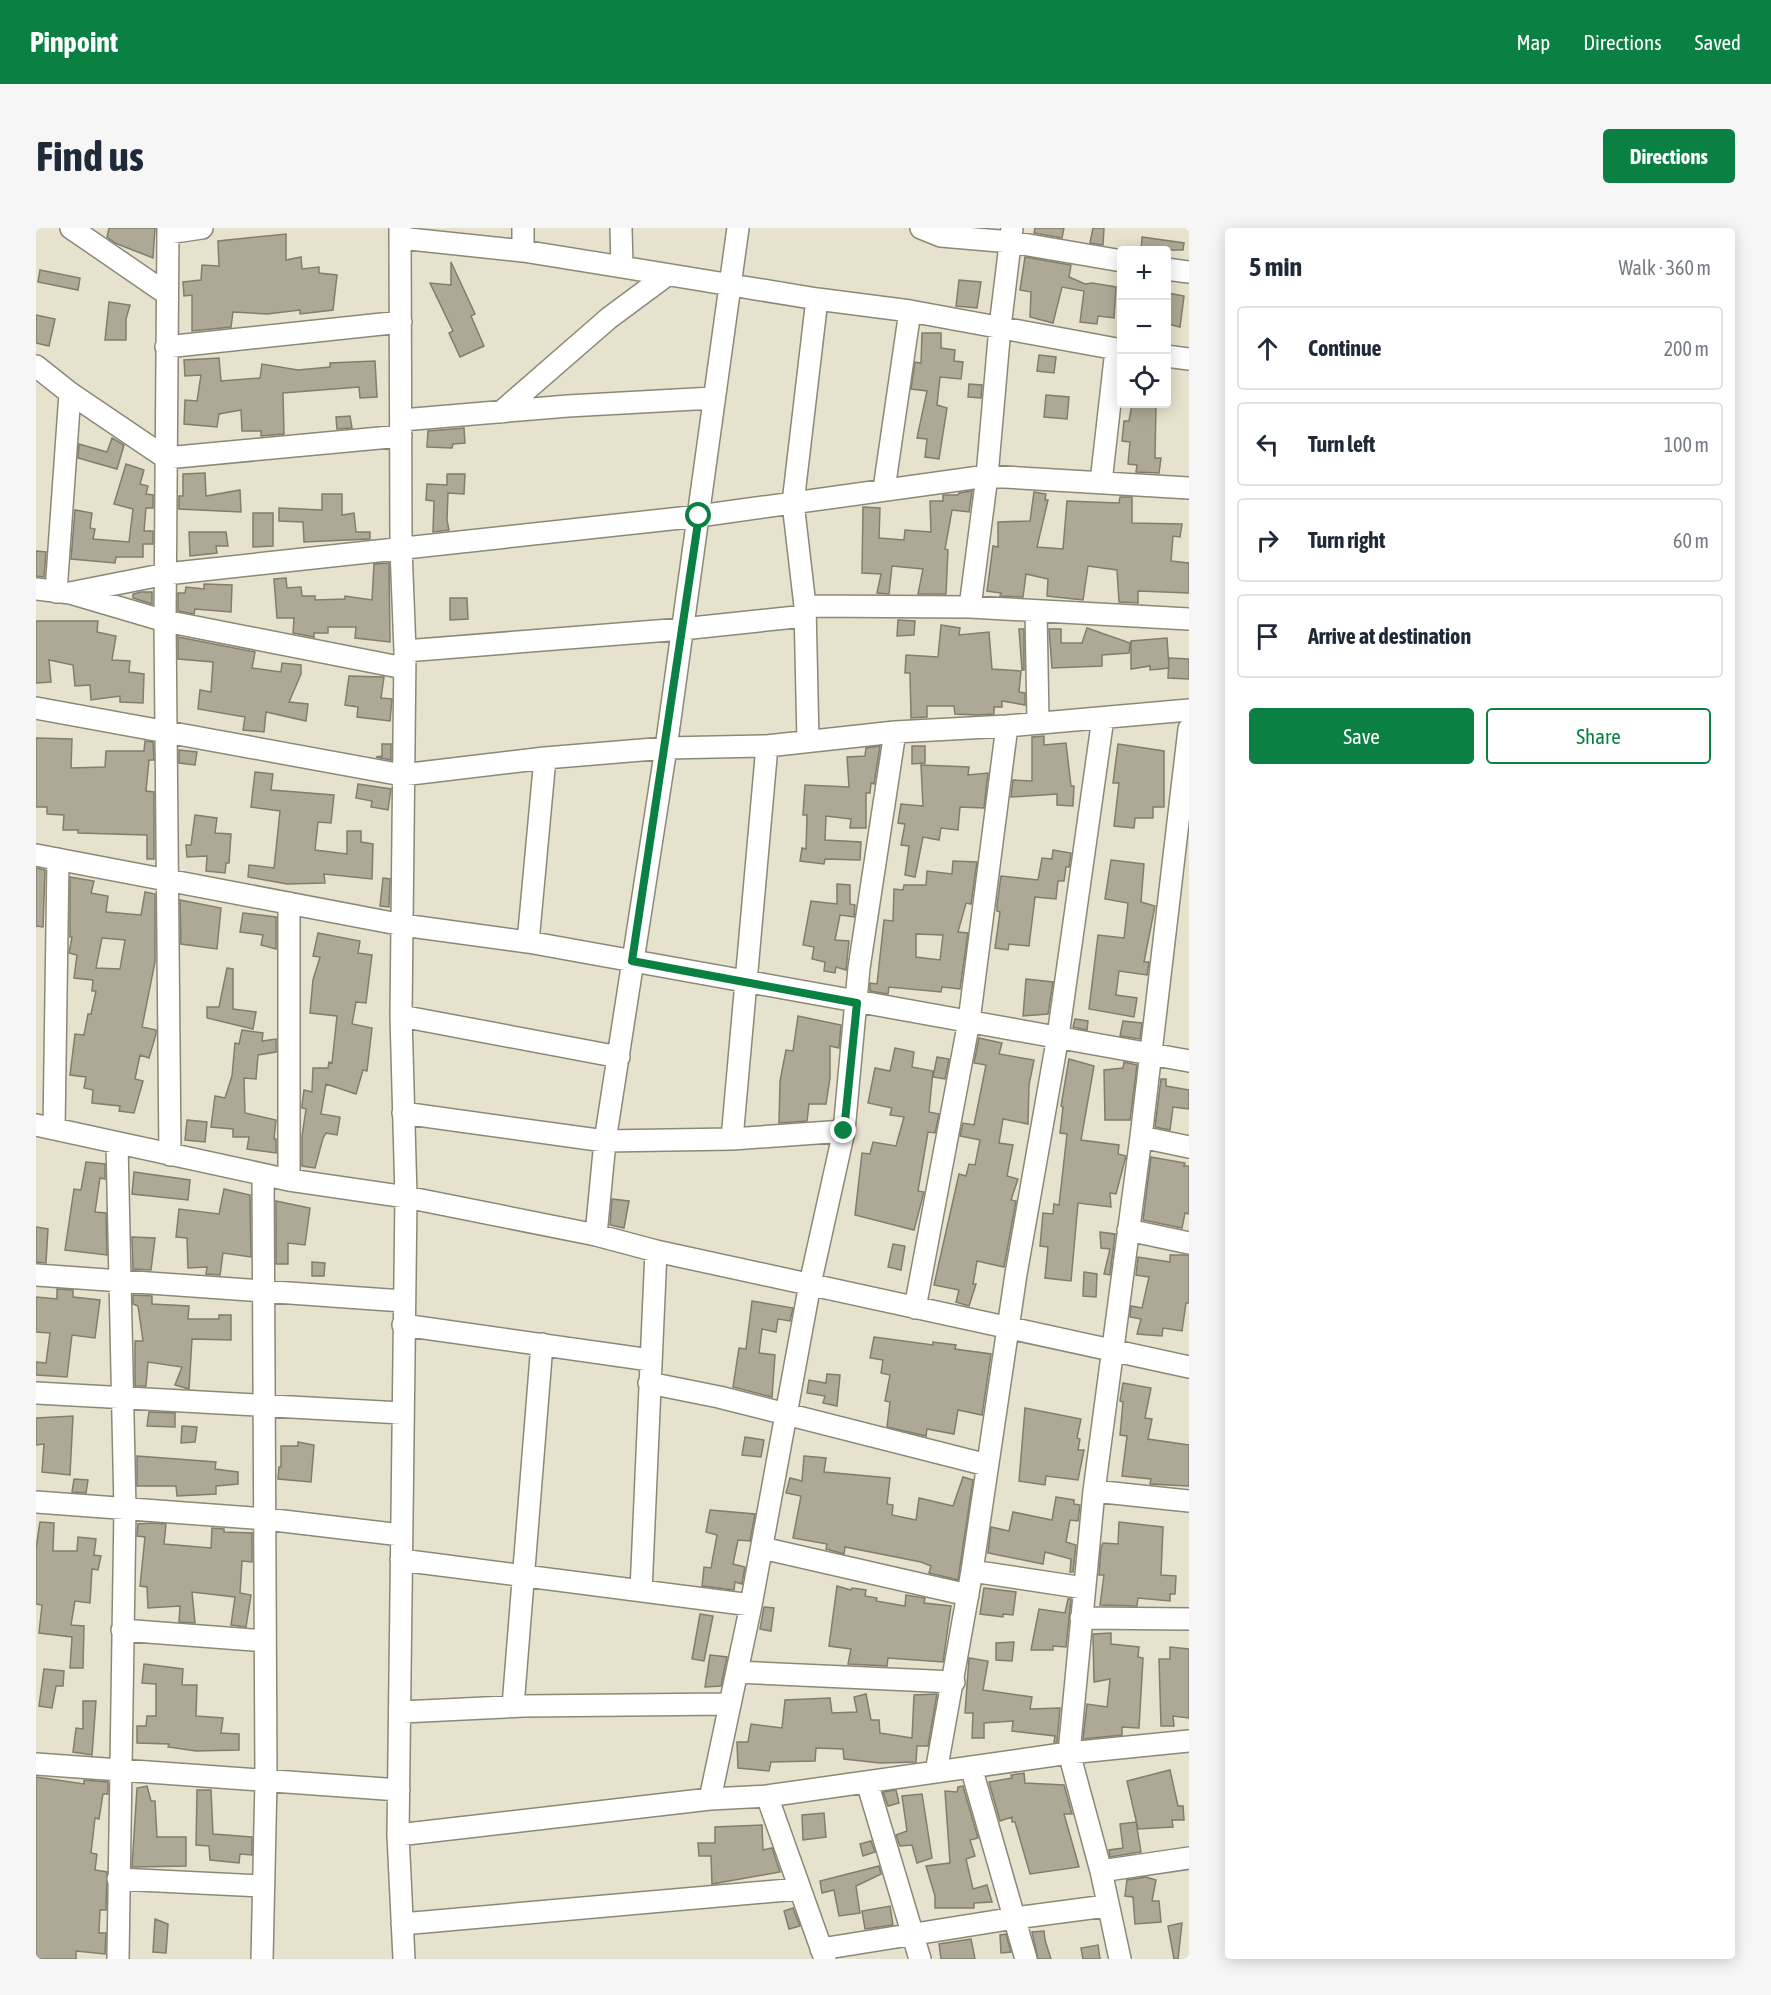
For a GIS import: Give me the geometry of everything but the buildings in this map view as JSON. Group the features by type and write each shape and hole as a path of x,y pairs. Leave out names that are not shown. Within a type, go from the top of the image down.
{"street":[{"path":"71,228 167,294"},
{"path":"170,1155 165,621 168,230 202,228"},
{"path":"523,228 523,251"},
{"path":"621,228 622,267"},
{"path":"596,1235 605,1141 666,748 738,228"},
{"path":"921,228 940,236 959,239 1011,235 1117,260"},
{"path":"404,1959 398,1835 402,1712 401,1535 406,1197 401,1016 404,660 401,549 400,233 816,299 910,311 1117,350"},
{"path":"970,607 987,476 1000,327 1011,235"},
{"path":"1171,270 1189,272"},
{"path":"501,412 609,318 667,275"},
{"path":"808,741 805,611 793,503 816,299"},
{"path":"884,489 910,311"},
{"path":"166,347 400,322"},
{"path":"1101,482 1118,354"},
{"path":"1171,357 1189,359"},
{"path":"36,366 70,393 166,458 401,428 501,412 713,398"},
{"path":"54,592 70,393"},
{"path":"54,592 166,574 699,516 987,476 1189,488"},
{"path":"54,592 165,621 404,660 682,629 805,611 970,607 1189,619"},
{"path":"1036,611 1038,721"},
{"path":"36,708 167,734 402,775 545,758 666,748 766,746 895,732 1007,726 1038,721 1189,710"},
{"path":"936,1772 954,1682 1008,1329 1058,1036 1102,718"},
{"path":"915,1308 969,1021 1007,726"},
{"path":"1120,1959 1106,1906 1101,1870 1069,1753 1094,1491 1141,1137 1189,729"},
{"path":"710,1799 751,1605 810,1284 844,1131 870,887 895,732"},
{"path":"732,1139 766,746"},
{"path":"528,942 545,758"},
{"path":"36,855 403,925 528,942 1189,1061"},
{"path":"58,859 45,1127 263,1175 406,1197 596,1235 656,1251 1189,1368"},
{"path":"289,903 289,1180"},
{"path":"401,1016 618,1057"},
{"path":"403,1113 605,1141 732,1139 844,1131"},
{"path":"1141,1137 1189,1147"},
{"path":"117,1143 125,1509 118,1959"},
{"path":"262,1959 266,1780 263,1175"},
{"path":"1128,1230 1189,1243"},
{"path":"640,1591 656,1251"},
{"path":"36,1275 120,1283 403,1301"},
{"path":"403,1325 650,1360"},
{"path":"513,1706 542,1344"},
{"path":"649,1383 718,1397 987,1465"},
{"path":"36,1393 402,1413"},
{"path":"1094,1491 1189,1501"},
{"path":"36,1502 266,1519 401,1535"},
{"path":"762,1548 968,1595"},
{"path":"401,1560 751,1605"},
{"path":"972,1571 1084,1587"},
{"path":"1081,1618 1189,1618"},
{"path":"122,1630 265,1641"},
{"path":"737,1672 954,1682"},
{"path":"402,1712 513,1706 729,1704"},
{"path":"398,1835 710,1799 767,1796 1069,1753 1189,1741"},
{"path":"36,1764 399,1790"},
{"path":"971,1767 1026,1959"},
{"path":"867,1782 920,1959"},
{"path":"767,1796 823,1954 913,1934 1106,1906"},
{"path":"1101,1870 1189,1858"},
{"path":"118,1879 262,1886"},
{"path":"402,1924 798,1888"}],"route":[{"path":"699,516 666,748 632,961 857,1003 844,1131"}]}
